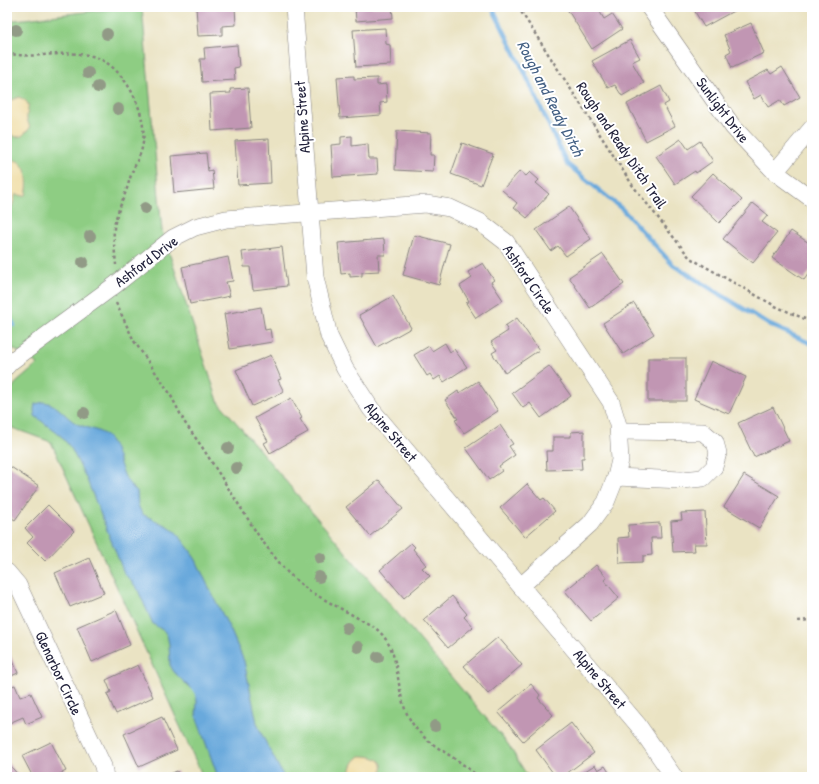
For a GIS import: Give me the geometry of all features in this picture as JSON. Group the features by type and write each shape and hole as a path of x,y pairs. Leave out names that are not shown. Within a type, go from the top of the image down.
{"street":[{"name":"Alpine Street","path":"294,7 315,277 329,336 345,369 371,409 638,724 674,777"},
{"name":"Sunlight Drive","path":"649,7 733,127 775,172 812,200"},
{"path":"775,172 812,128"},
{"name":"Ashford Circle","path":"310,212 426,204 450,208 480,222 500,237 510,249 611,402 619,431 620,460 616,477 606,502 590,524 521,586"},
{"name":"Ashford Drive","path":"7,366 115,285 173,238 195,227 226,219 310,212"},
{"path":"616,477 682,480 703,478 714,467 718,453 715,442 703,432 619,431"},
{"name":"Glenarbor Circle","path":"7,572 18,585 103,766 105,777"}],"path":[{"name":"Rough and Ready Ditch Trail","path":"518,7 633,186 690,258 775,306 812,322"},
{"path":"7,53 22,56 78,54 92,56 104,61 116,70 124,79 133,94 141,119 143,142 142,149 132,172 115,224 114,234 116,265"},
{"path":"115,302 134,341 168,392 185,423 236,499 260,538 273,555 293,577 309,591 374,627 383,634 394,655 401,697 411,723 433,745 456,759 479,777"},
{"path":"798,621 812,620"}],"green space":[{"path":"128,7 142,7 162,231 218,401 508,744 528,777 203,777 51,442 7,426 7,395 16,383 38,364 7,345 7,21"}],"sand":[{"path":"19,97 24,99 28,104 27,119 30,128 22,136 16,137 7,132 7,102"},
{"path":"7,160 19,162 22,165 27,176 27,189 26,195 23,196 16,194 12,207 7,211"},
{"path":"360,756 374,757 380,761 382,764 381,774 371,777 351,777 352,765"}],"water":[{"path":"44,402 53,405 77,424 99,431 107,436 114,446 127,481 137,491 138,505 142,514 176,532 190,550 231,631 244,661 257,723 284,777 218,777 196,716 197,701 195,693 174,672 170,665 167,635 164,631 153,624 137,588 124,573 87,480 71,448 61,436 35,416 35,404"}],"building":[{"path":"196,7 235,7 236,25 222,26 222,35 198,36"},
{"path":"355,7 392,7 393,18 356,21"},
{"path":"570,7 597,7 604,19 612,14 622,29 592,49 567,9"},
{"path":"699,7 739,8 704,27 694,10"},
{"path":"751,23 764,53 732,68 726,54 731,51 724,35"},
{"path":"385,28 386,44 390,45 391,65 356,67 353,30"},
{"path":"630,40 640,58 632,62 644,83 622,96 615,85 608,88 592,61"},
{"path":"237,45 239,67 234,68 235,80 202,82 200,59 205,59 204,48"},
{"path":"782,67 800,97 784,106 780,100 768,107 761,95 754,99 745,82 768,70 771,74"},
{"path":"354,76 354,79 377,78 377,85 386,84 387,102 380,103 381,115 340,118 337,77"},
{"path":"661,86 669,102 664,105 675,126 646,141 627,104"},
{"path":"248,88 251,128 212,131 210,94 231,93 230,89"},
{"path":"397,131 431,133 430,155 434,155 433,172 395,170"},
{"path":"352,136 352,146 368,144 369,159 377,159 378,174 333,177 331,145 341,144 341,137"},
{"path":"269,139 271,183 238,185 235,141"},
{"path":"681,139 688,149 700,141 713,161 696,173 695,171 675,184 656,156"},
{"path":"462,143 493,154 481,185 451,174"},
{"path":"206,153 208,171 212,170 214,189 174,193 171,156"},
{"path":"520,171 526,176 530,172 539,180 536,183 549,194 527,218 514,207 517,203 502,190"},
{"path":"713,173 742,200 719,223 691,196"},
{"path":"753,203 768,215 762,222 777,233 753,263 723,239"},
{"path":"569,207 591,239 566,256 558,246 551,251 536,230"},
{"path":"791,231 812,245 812,269 804,280 772,258"},
{"path":"414,235 450,244 439,285 403,275"},
{"path":"384,239 385,255 378,255 379,271 362,272 362,276 350,277 350,273 341,274 338,243"},
{"path":"282,247 287,286 253,290 250,267 244,267 242,252"},
{"path":"603,254 624,284 590,308 569,277"},
{"path":"228,257 233,281 226,282 230,296 190,304 182,267"},
{"path":"483,263 494,280 491,282 503,300 476,318 466,303 469,301 460,286 472,278 468,272"},
{"path":"393,296 411,328 377,347 359,315"},
{"path":"634,303 654,334 623,354 603,323"},
{"path":"261,307 265,330 270,329 272,342 230,349 224,314"},
{"path":"517,318 539,350 505,373 492,353 497,350 491,342 508,331 505,326"},
{"path":"445,343 450,352 454,349 467,367 444,382 440,376 434,380 430,374 427,376 414,355 429,346 432,351"},
{"path":"271,355 281,379 278,380 284,392 252,406 236,370"},
{"path":"648,358 686,358 686,401 648,401"},
{"path":"711,361 746,377 729,414 694,399"},
{"path":"549,366 571,396 541,418 530,403 523,408 512,393"},
{"path":"478,381 498,411 464,433 455,420 458,419 445,400 458,391 459,393"},
{"path":"291,398 302,418 300,419 308,432 270,453 264,443 268,441 255,418"},
{"path":"773,407 789,441 754,457 738,423"},
{"path":"500,425 513,444 509,446 515,455 499,466 502,471 489,480 466,448"},
{"path":"584,431 584,458 581,458 582,469 547,470 546,451 553,451 553,437 571,437 571,432"},
{"path":"8,465 39,486 15,520 7,515"},
{"path":"744,475 779,496 759,528 724,507"},
{"path":"379,480 403,509 370,536 346,507"},
{"path":"527,484 541,500 544,498 555,511 525,537 500,508"},
{"path":"48,505 74,531 45,561 27,543 33,537 25,528"},
{"path":"705,512 707,544 694,544 695,551 673,552 671,521 682,520 681,513"},
{"path":"660,523 661,538 651,538 652,555 643,556 643,562 619,563 618,538 629,537 628,525"},
{"path":"411,543 415,547 413,549 426,565 422,568 430,576 404,598 380,570"},
{"path":"89,558 104,593 70,607 55,573"},
{"path":"596,565 607,578 604,580 619,598 591,621 565,591"},
{"path":"452,596 467,614 464,617 473,627 448,648 424,620"},
{"path":"116,610 130,645 92,662 77,627"},
{"path":"498,637 522,665 488,694 464,666"},
{"path":"7,649 18,673 7,678"},
{"path":"138,665 153,697 116,714 107,694 111,692 106,680"},
{"path":"531,684 540,695 538,698 553,715 523,741 498,712"},
{"path":"15,685 20,697 31,693 42,717 26,724 23,717 7,724 7,688"},
{"path":"162,717 177,750 139,767 124,734"},
{"path":"571,723 594,753 562,777 556,777 536,750"},
{"path":"51,742 66,771 54,777 33,777 22,756"},
{"path":"7,762 20,777 7,777"},
{"path":"595,765 598,770 605,766 612,777 575,777"},
{"path":"177,771 179,777 163,777"}],"waterway":[{"name":"Rough and Ready Ditch","path":"492,7 524,71 567,164 622,209 673,265 768,324 812,344"},
{"path":"7,314 14,325"}]}
